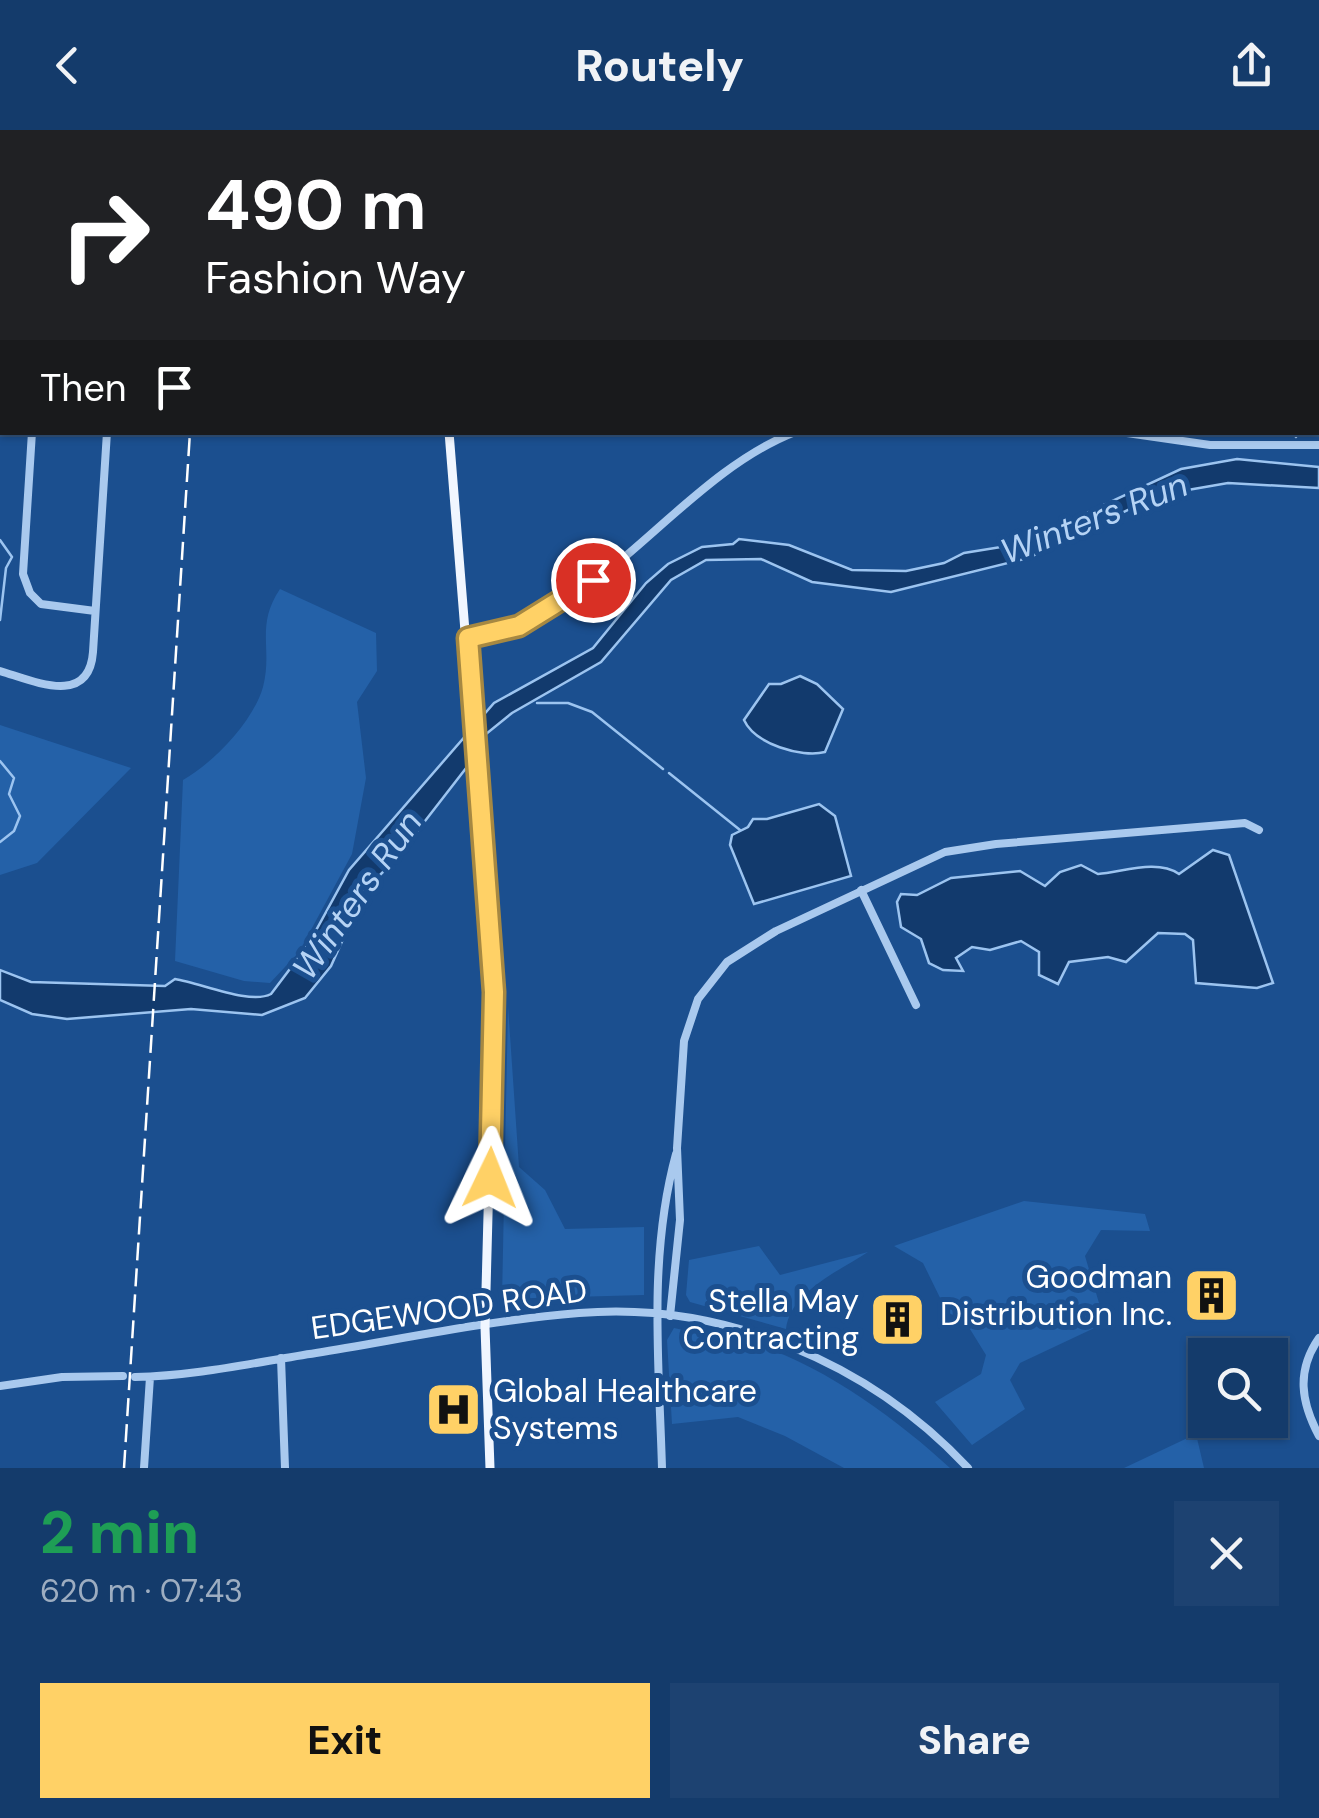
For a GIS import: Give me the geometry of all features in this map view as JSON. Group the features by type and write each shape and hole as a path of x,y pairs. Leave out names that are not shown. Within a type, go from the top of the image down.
{"main road":[{"path":"449,435 494,992 486,1327 490,1468"}],"street":[{"path":"32,435 24,581 41,604 95,611"},
{"path":"0,671 54,687 78,684 92,663 107,435"},
{"path":"468,638 510,630 550,610 724,470 789,435"},
{"path":"1141,435 1210,445 1319,445"},
{"path":"670,1316 680,1220 677,1148 684,1042 705,986 747,948 928,858 968,848 1246,822 1259,830"},
{"path":"862,890 916,1006"},
{"path":"662,1468 655,1315 664,1215 677,1148"},
{"name":"EDGEWOOD ROAD","path":"135,1377 580,1313 670,1316 747,1332 813,1355 907,1412 968,1468"},
{"path":"1319,1338 1305,1363 1302,1386 1308,1415 1319,1436"},
{"path":"281,1358 285,1468"},
{"path":"0,1386 62,1377 123,1376"},
{"path":"144,1468 150,1376"}],"shaded area":[{"path":"280,589 376,633 377,671 357,702 366,778 352,854 299,952 270,983 244,981 175,961 183,780 231,740 258,700 266,673 268,615"},
{"path":"0,725 131,768 37,863 0,875"},
{"path":"508,1006 519,1167 545,1190 565,1229 644,1227 644,1295 502,1299"},
{"path":"1024,1201 1145,1214 1150,1231 1101,1230 1085,1256 1105,1323 1020,1363 1010,1380 1025,1409 972,1445 935,1402 981,1374 986,1355 965,1321 947,1312 923,1263 894,1246"},
{"path":"759,1246 780,1275 868,1252 806,1293 789,1316 786,1329 690,1302 686,1295 689,1260"},
{"path":"674,1328 759,1346 809,1366 885,1414 950,1468 844,1468 785,1436 738,1417 672,1424 667,1340"},
{"path":"1188,1438 1197,1438 1204,1468 1124,1468"}],"water":[{"name":"Winters Run","path":"1237,459 1319,467 1319,488 1228,483 1159,495 1028,558 891,592 812,582 761,559 706,560 671,580 601,662 512,713 486,734 470,763 394,861 365,890 331,966 305,998 262,1015 191,1009 67,1019 32,1014 0,1000 0,970 31,982 165,986 175,979 238,995 271,994 308,945 349,870 494,703 593,648 646,583 668,564 702,547 733,544 739,539 789,545 852,570 906,571 944,563 964,553 1020,544 1181,469"},
{"path":"800,676 817,684 843,709 825,752 804,753 780,747 758,736 744,720 769,684"},
{"path":"819,804 835,816 851,876 754,904 730,845 732,835 748,827 753,819 767,819"},
{"path":"1213,850 1229,855 1273,983 1257,988 1196,983 1193,940 1185,934 1158,933 1126,962 1108,957 1069,962 1058,984 1039,975 1039,952 1021,941 990,950 972,947 956,958 963,971 943,970 929,963 921,939 901,927 897,902 901,894 917,895 951,878 1020,871 1045,886 1060,872 1081,865 1098,874 1161,867 1179,874"}],"waterway":[{"path":"0,540 12,557 6,568 0,620"},
{"path":"537,703 568,703 592,712 663,769"},
{"path":"0,761 14,778 9,794 20,816 14,831 0,842"},
{"path":"669,773 740,830"}],"railway":[{"path":"124,1468 190,435"}],"place":[{"name":"Goodman Distribution Inc.","path":"1211,1295"},
{"name":"Stella May Contracting","path":"898,1319"},
{"name":"Global Healthcare Systems","path":"454,1409"}],"route":[{"path":"490,1178 494,992 468,638 494,635 541,616 593,580"}]}
